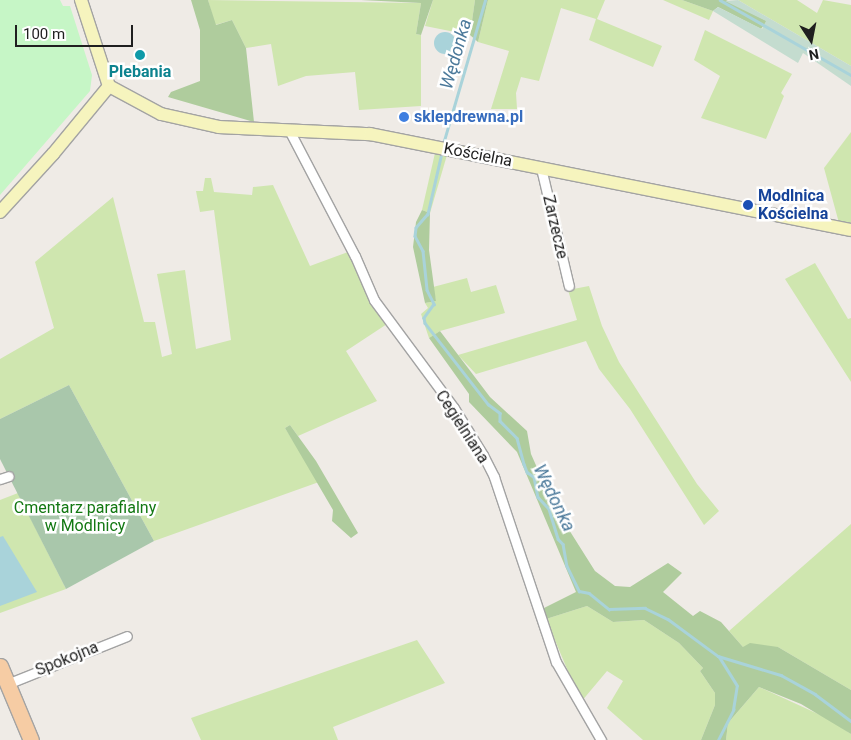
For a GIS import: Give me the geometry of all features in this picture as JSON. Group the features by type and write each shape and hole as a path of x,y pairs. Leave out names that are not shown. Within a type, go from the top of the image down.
{"main road":[{"path":"0,666 4,688 20,740"},
{"path":"4,688 31,740"}],"street":[{"path":"0,212 54,154 109,86 81,0"},
{"name":"Kościelna","path":"109,86 161,114 219,127 370,134 851,230"},
{"name":"Cegielniana","path":"289,130 355,256 374,300 457,414 483,455 494,477 556,662 601,740"},
{"name":"Zarzecze","path":"541,168 569,286"},
{"name":"Spokojna","path":"4,688 126,636"}],"green space":[{"path":"0,0 60,0 63,6 70,6 92,75 90,91 0,195"},
{"path":"191,0 208,0 216,25 232,20 246,48 254,122 168,97 171,92 200,81 200,30"},
{"path":"208,0 421,3 416,34 421,35 421,106 359,110 355,72 306,76 278,86 271,44 246,48 232,20 215,25"},
{"path":"361,0 433,0 421,35 416,34 421,3"},
{"path":"433,0 475,0 470,35 425,26"},
{"path":"475,0 488,0 478,42 470,35"},
{"path":"488,0 605,0 597,19 662,46 653,67 589,40 596,19 561,8 539,81 521,77 516,93 517,109 491,109 509,51 478,42"},
{"path":"663,0 682,0 713,11 709,20"},
{"path":"682,0 726,0 767,21 761,29 718,7 713,11"},
{"path":"738,0 797,0 817,13 823,0 851,5 851,66"},
{"path":"738,0 851,66 851,86 803,53 798,63 713,11 718,7 762,29 766,21 725,1"},
{"path":"705,30 792,74 781,93 784,96 766,139 701,118 720,76 694,60"},
{"path":"851,132 851,225 839,223 824,168"},
{"path":"435,153 447,155 430,213 422,210"},
{"path":"205,178 211,178 214,192 252,195 253,187 273,185 310,266 348,252 371,301 387,324 346,351 377,401 298,436 290,425 285,428 319,482 154,541 69,385 0,419 0,359 54,328 35,262 113,197 144,322 155,322 162,357 172,354 157,274 185,270 196,349 231,340 214,210 200,212 196,191 203,191"},
{"path":"422,210 430,213 429,250 436,301 425,303 413,247 416,222"},
{"path":"815,263 848,319 851,318 851,382 785,279"},
{"path":"467,278 471,292 496,285 505,313 440,331 429,338 421,314 428,308 425,303 436,301 433,287"},
{"path":"589,286 602,326 619,362 697,484 719,511 704,525 630,409 599,369 586,341 476,374 458,355 577,320 568,290"},
{"path":"440,331 490,397 527,431 531,454 554,506 595,571 615,586 630,587 668,563 682,573 663,592 693,616 700,611 721,622 743,647 750,643 778,647 851,690 851,734 801,704 759,687 728,723 726,740 701,740 715,705 715,693 700,671 703,668 679,643 644,620 613,622 587,606 546,619 542,609 576,592 517,452 469,402 469,394 429,338"},
{"name":"Cmentarz parafialny w Modlnicy","path":"69,385 154,541 66,589 0,459 0,419"},
{"path":"290,425 316,461 358,533 351,538 332,521 333,510 285,428"},
{"path":"18,493 66,589 0,613 0,500"},
{"path":"851,524 851,690 778,647 743,647 729,631"},
{"path":"587,606 613,622 644,620 679,643 703,668 700,671 715,693 715,705 701,740 643,740 607,708 623,681 607,671 581,702 546,619"},
{"path":"417,640 445,683 333,727 338,740 201,740 191,718"},
{"path":"759,687 829,719 851,734 851,740 726,740 728,723"}],"water":[{"path":"445,32 453,35 456,43 453,51 445,54 437,51 434,43 437,35"},
{"path":"3,536 37,592 0,606 0,537"}],"waterway":[{"name":"Wędonka","path":"443,144 485,0"},
{"path":"720,0 851,75"},
{"name":"Wędonka","path":"442,153 428,214 416,228 415,236 423,251 427,290 434,304 424,318 425,323 488,404 500,413 500,421 517,438 527,472 534,477 538,497 549,509 558,539 563,544 567,566 579,591 589,593 609,609 645,608 668,619 718,656 781,675 815,694 851,721"},
{"path":"718,740 733,710 737,686 719,657"}],"place":[{"name":"Plebania","path":"140,55"},
{"name":"sklepdrewna.pl","path":"404,117"},
{"name":"Modlnica Kościelna","path":"748,205"}]}
